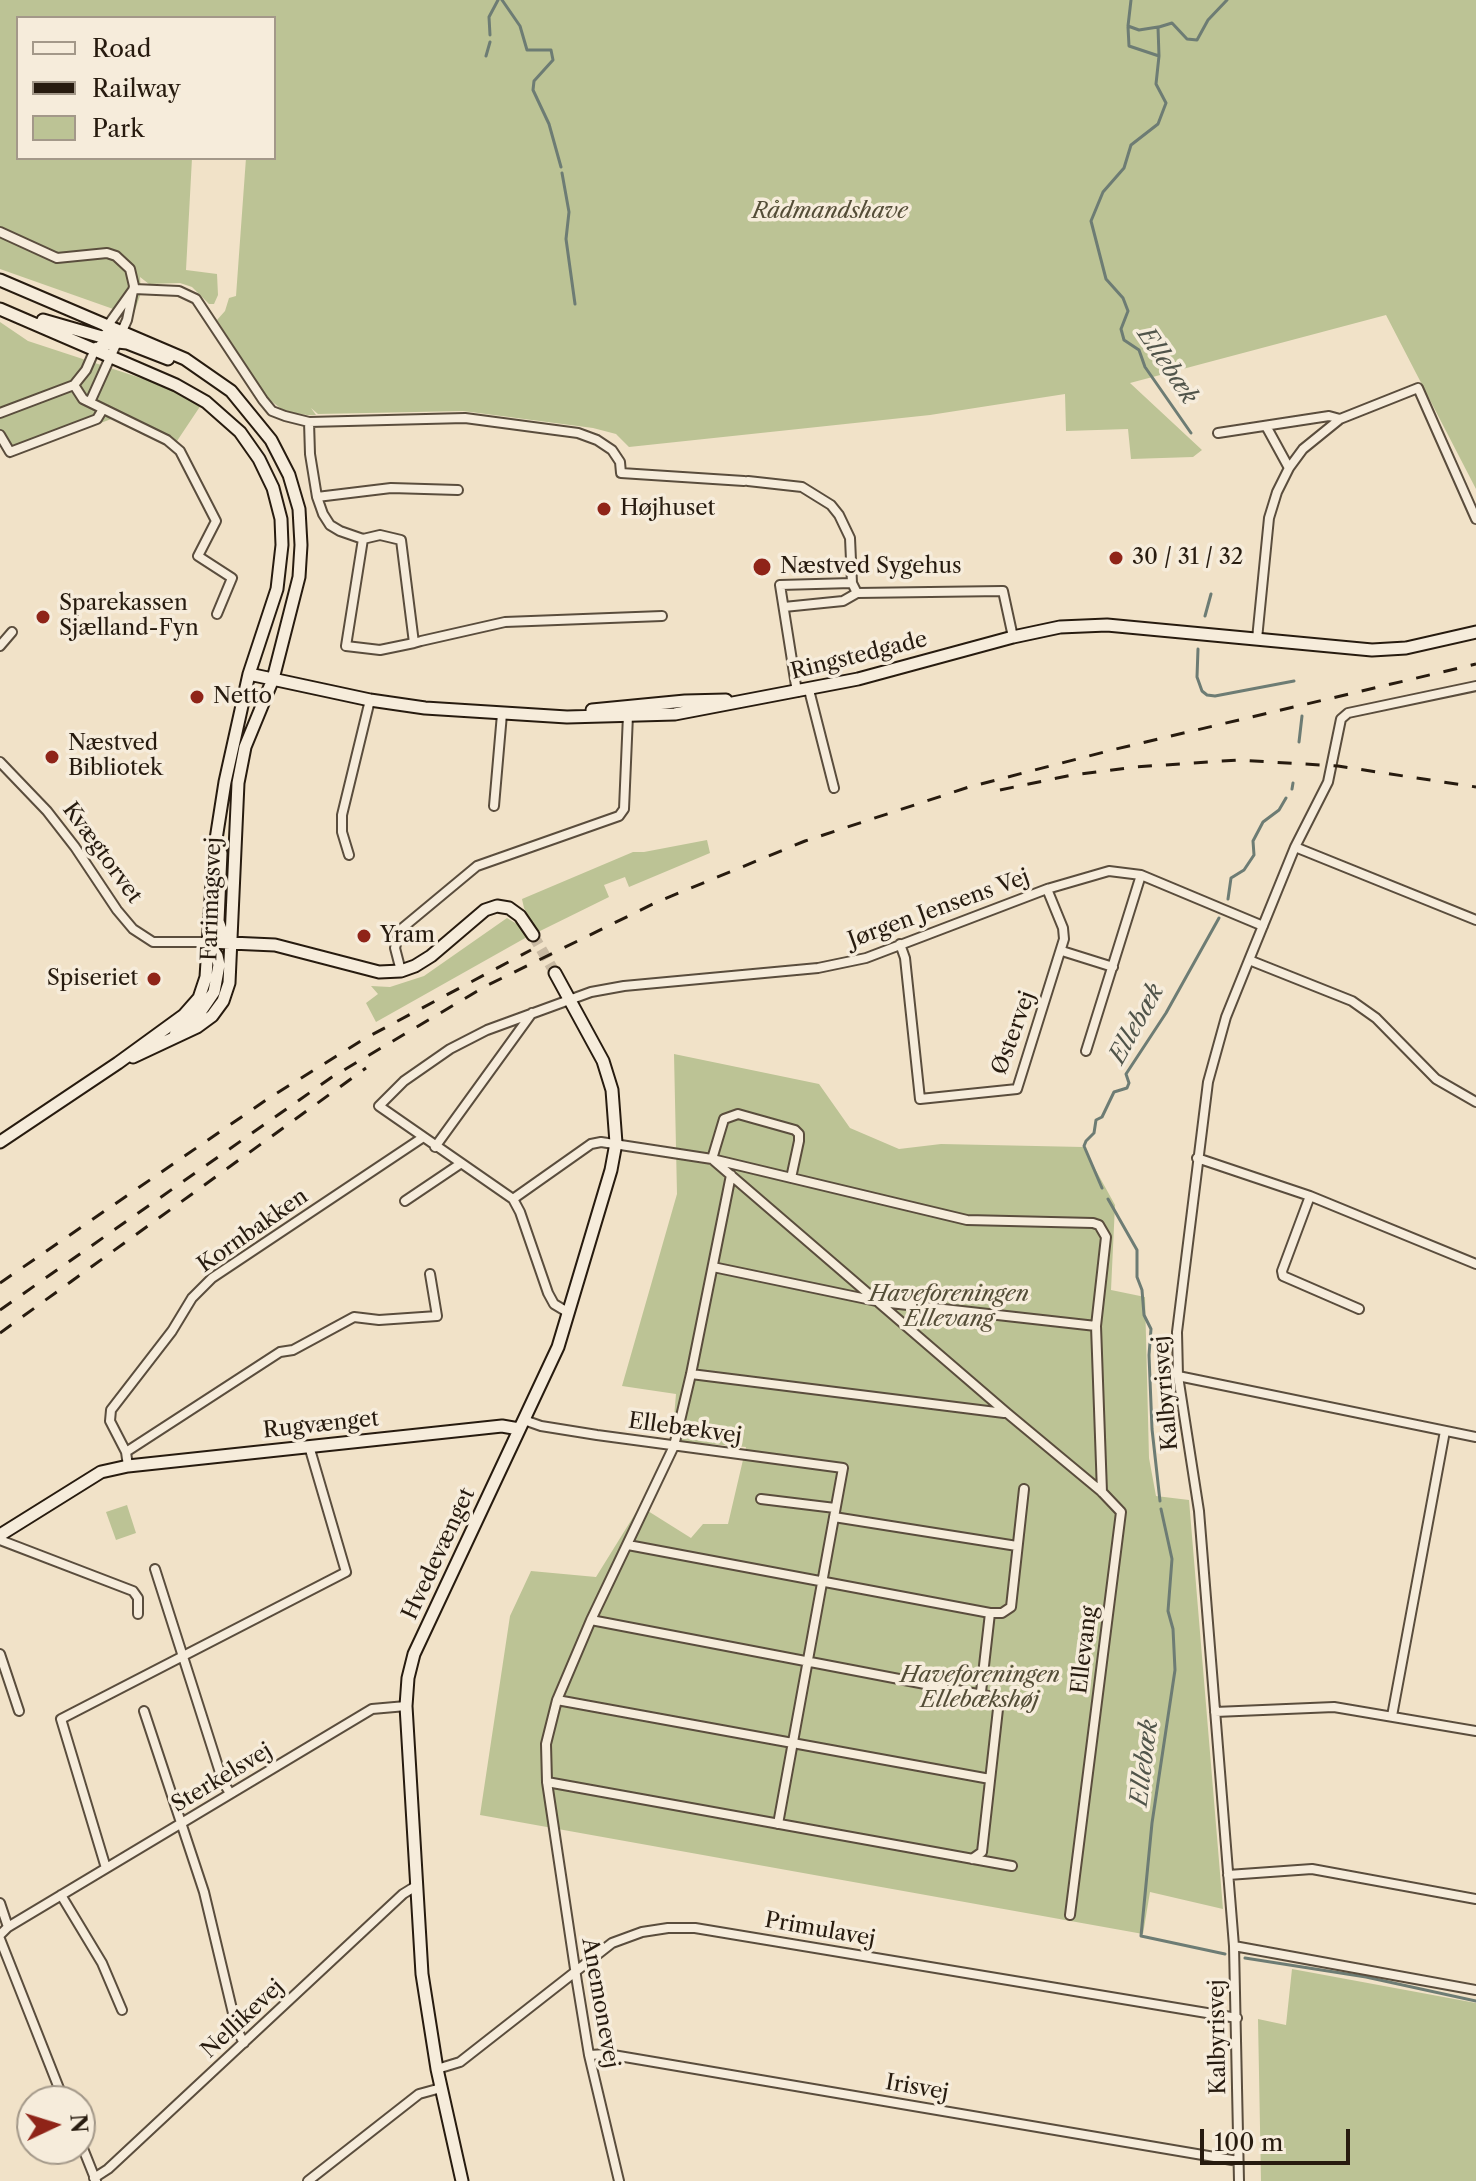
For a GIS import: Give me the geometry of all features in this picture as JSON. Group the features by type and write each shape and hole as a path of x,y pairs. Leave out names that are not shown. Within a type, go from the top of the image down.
{"street":[{"path":"0,232 57,258 71,259 97,252 116,256 130,269 134,289 127,320 90,402"},
{"name":"Farimagsvej","path":"0,280 108,325 120,337 185,359 231,391 271,440 289,475 299,509 299,577 273,679 245,747 238,783 229,983 223,1001 212,1016 168,1043 118,1063"},
{"path":"0,413 74,385 86,370 108,325 134,289"},
{"path":"134,289 188,293 207,315 272,411 309,422 465,418 578,433 612,450 620,462 621,473 802,487 831,505 839,515 850,538 852,583 857,593"},
{"path":"0,309 102,337 120,337"},
{"name":"Farimagsvej","path":"0,309 176,385 206,402 240,432 259,459 273,488 281,519 281,568 277,589 249,674 225,782 214,852 206,977 199,998 184,1015 118,1063 0,1142"},
{"path":"95,349 120,337"},
{"path":"74,385 83,399 167,440 180,451 216,521 198,556 232,578 217,614"},
{"path":"1257,639 1269,518 1277,492 1289,468 1321,433 1340,419 1418,388 1476,519"},
{"path":"0,435 10,452 97,419 103,409"},
{"path":"1218,433 1329,416 1340,419"},
{"path":"309,422 317,497 330,525 363,539 380,535 401,540 414,643"},
{"path":"1266,426 1289,468"},
{"path":"317,497 391,488 458,490"},
{"path":"363,539 346,646 380,650 505,622 662,616"},
{"path":"834,788 792,659 780,585 852,583"},
{"path":"784,607 843,601 857,593 1003,591 1013,637"},
{"name":"Ringstedgade","path":"249,674 370,700 502,714 567,717 628,715 686,713 803,691 1060,627 1107,625 1386,650 1476,632"},
{"path":"0,646 12,632"},
{"name":"Kalbyrisvej","path":"1239,2181 1234,1946 1199,1511 1178,1376 1177,1332 1208,1082 1226,1017 1295,847 1328,782 1341,719 1348,713 1476,686"},
{"path":"535,715 685,701 757,699"},
{"path":"349,855 342,832 342,815 370,700"},
{"path":"494,806 502,714"},
{"path":"401,971 395,948 400,930 477,866 619,816 624,809 628,715"},
{"name":"Kvægtorvet","path":"0,762 55,821 133,929 153,942 232,944"},
{"path":"221,818 223,832 218,917 220,930 232,944 275,945 379,972 401,971 431,956 485,910 497,906 509,908 520,916 533,935"},
{"path":"1295,847 1476,920"},
{"name":"Jørgen Jensens Vej","path":"422,1138 379,1106 404,1081 450,1049 487,1030 570,999 624,986 827,967 866,958 1047,889 1109,871 1141,875 1263,926"},
{"path":"1086,1051 1141,875"},
{"name":"Østervej","path":"900,944 905,958 920,1099 1017,1089 1064,939 1063,928 1047,889"},
{"path":"168,1043 201,1011 214,992 219,965 208,942"},
{"path":"1062,951 1113,967"},
{"path":"1249,960 1352,1001 1376,1018 1436,1079 1476,1102"},
{"name":"Hvedevænget","path":"462,2181 437,2069 422,1974 406,1706 408,1678 414,1654 558,1347 611,1170 616,1143 612,1090 603,1061 555,973"},
{"path":"435,1147 532,1013"},
{"path":"712,1159 724,1119 738,1114 795,1130 799,1134 791,1178"},
{"path":"422,1138 513,1199 548,1293 554,1304 569,1313"},
{"name":"Kornbakken","path":"128,1466 126,1452 110,1421 111,1410 172,1331 192,1298 212,1278 422,1138"},
{"path":"513,1199 591,1144 616,1143"},
{"name":"Ellevang","path":"616,1143 712,1159 967,1220 1099,1225 1106,1237 1096,1326 1102,1492"},
{"path":"1197,1158 1310,1196 1476,1264"},
{"name":"Ellevang","path":"712,1159 1102,1492 1121,1512 1070,1915"},
{"path":"405,1201 460,1164"},
{"path":"674,1446 731,1175"},
{"path":"1310,1196 1282,1271 1283,1276 1359,1309"},
{"name":"Ellevang","path":"713,1267 881,1302 1096,1326"},
{"path":"126,1452 280,1352 293,1350 354,1317 379,1320 437,1316 430,1274"},
{"path":"691,1374 1007,1413"},
{"path":"1178,1376 1476,1437"},
{"name":"Ellebækvej","path":"521,1424 843,1468 835,1513"},
{"name":"Rugvænget","path":"0,1537 101,1472 128,1466 521,1424"},
{"path":"1392,1716 1445,1431"},
{"path":"106,1868 61,1719 346,1572 309,1446"},
{"name":"Anemonevej","path":"619,2181 589,2055 547,1782 546,1744 557,1700 591,1620 674,1446"},
{"path":"628,1545 1002,1613 1011,1607 1024,1489"},
{"path":"761,1499 1017,1546"},
{"path":"778,1824 835,1513"},
{"path":"0,1537 133,1591 138,1598 138,1614"},
{"path":"155,1569 223,1782 230,1793"},
{"path":"981,1692 990,1613"},
{"path":"591,1620 981,1692 993,1697 998,1709 982,1852 972,1859"},
{"path":"0,1654 19,1711"},
{"path":"557,1700 990,1779"},
{"name":"Sterkelsvej","path":"0,1937 8,1927 372,1709 406,1706"},
{"path":"1215,1712 1319,1706 1476,1731"},
{"path":"144,1711 204,1892 237,2030 244,2043"},
{"path":"547,1782 1012,1866"},
{"path":"1228,1875 1312,1869 1476,1899"},
{"name":"Nellikevej","path":"95,2179 403,1894 416,1886"},
{"path":"61,1895 102,1963 122,2010"},
{"path":"0,1903 8,1927"},
{"name":"Primulavej","path":"437,2069 460,2062 612,1943 642,1932 668,1928 695,1928 1237,2018"},
{"path":"0,1937 58,2085"},
{"path":"1234,1946 1476,1990"},
{"name":"Irisvej","path":"589,2055 607,2054 1238,2161"},
{"path":"308,2181 419,2094 441,2088"}],"green space":[{"name":"Rådmandshave","path":"0,0 1476,0 1476,489 1386,315 1130,383 1202,450 1193,457 1131,459 1128,429 1066,431 1065,394 930,415 629,447 616,434 593,428 463,411 318,414 311,408 316,415 307,415 284,411 266,397 217,320 225,311 229,298 236,296 246,160 276,160 276,16 16,16 16,160 192,160 186,270 217,274 218,295 214,304 209,304 192,287 180,283 149,284 140,277 141,293 133,316 0,269"},
{"path":"0,322 28,341 162,385 201,405 175,444 117,417 12,455 0,432"},
{"path":"707,840 710,853 629,887 625,877 604,885 609,897 538,932 524,908 522,899 633,852"},
{"path":"507,918 517,924 527,937 376,1022 366,1003 378,994 371,986 390,987 424,976"},
{"name":"Haveforeningen Ellebækshøj","path":"674,1054 819,1084 850,1128 899,1149 941,1144 1083,1147 1115,1205 1111,1290 1145,1297 1149,1458 1156,1496 1189,1500 1223,1909 1150,1892 1143,1934 480,1815 510,1616 531,1571 596,1577 640,1506 691,1538 703,1524 728,1524 746,1447 672,1441 676,1394 622,1386 677,1194"},
{"path":"127,1505 136,1533 116,1540 106,1512"},
{"path":"1292,1969 1476,2003 1476,2181 1261,2181 1258,2019 1286,2025"}],"waterway":[{"path":"490,35 489,17 498,0"},
{"path":"502,0 520,26 527,50 551,50 553,60 534,81 533,90 549,124 561,167"},
{"name":"Ellebæk","path":"1131,0 1128,26 1139,30 1158,27 1156,84 1166,103 1158,124 1131,145 1124,168 1103,192 1091,221 1106,279 1123,298 1128,311 1121,329 1124,340 1139,350 1145,367 1191,433"},
{"path":"1159,27 1172,23 1187,39 1197,40 1208,20 1227,0"},
{"path":"1128,27 1129,46 1159,56"},
{"path":"486,56 490,42"},
{"path":"562,173 569,212 566,239 575,304"},
{"name":"Ellebæk","path":"1205,616 1211,594"},
{"name":"Ellebæk","path":"1198,649 1197,677 1202,691 1207,695 1294,681"},
{"name":"Ellebæk","path":"1299,742 1302,716"},
{"name":"Ellebæk","path":"1292,789 1293,783"},
{"name":"Ellebæk","path":"1228,899 1231,878 1244,870 1254,855 1253,841 1263,822 1279,810 1286,798"},
{"name":"Ellebæk","path":"1102,1188 1084,1146 1086,1141 1094,1133 1096,1120 1102,1117 1114,1092 1127,1088 1126,1074 1166,1013 1219,918"},
{"name":"Ellebæk","path":"1108,1199 1137,1250 1137,1277 1142,1290 1144,1315 1151,1329 1152,1429 1160,1501"},
{"name":"Ellebæk","path":"1161,1509 1172,1559 1168,1611 1173,1629 1175,1670 1152,1823 1141,1936 1225,1954"},
{"name":"Ellebæk","path":"1245,1958 1366,1977 1476,2001"}],"tunnel":[{"path":"533,935 555,973"}],"railway":[{"path":"0,1310 332,1077 486,986 657,902 805,841 969,787 1476,664"},
{"path":"1000,790 1072,775 1135,767 1238,760 1338,766 1476,787"},
{"path":"0,1283 269,1098 364,1039 531,950"},
{"path":"0,1333 366,1068"}],"place":[{"name":"Højhuset","path":"604,509"},
{"name":"30 / 31 / 32","path":"1116,558"},
{"name":"Næstved Sygehus","path":"762,567"},
{"name":"Sparekassen Sjælland-Fyn","path":"43,617"},
{"name":"Netto","path":"197,697"},
{"name":"Næstved Bibliotek","path":"52,757"},
{"name":"Yram","path":"364,936"},
{"name":"Spiseriet","path":"154,979"}],"park label":[{"name":"Haveforeningen Ellevang","path":"949,1308"}]}
